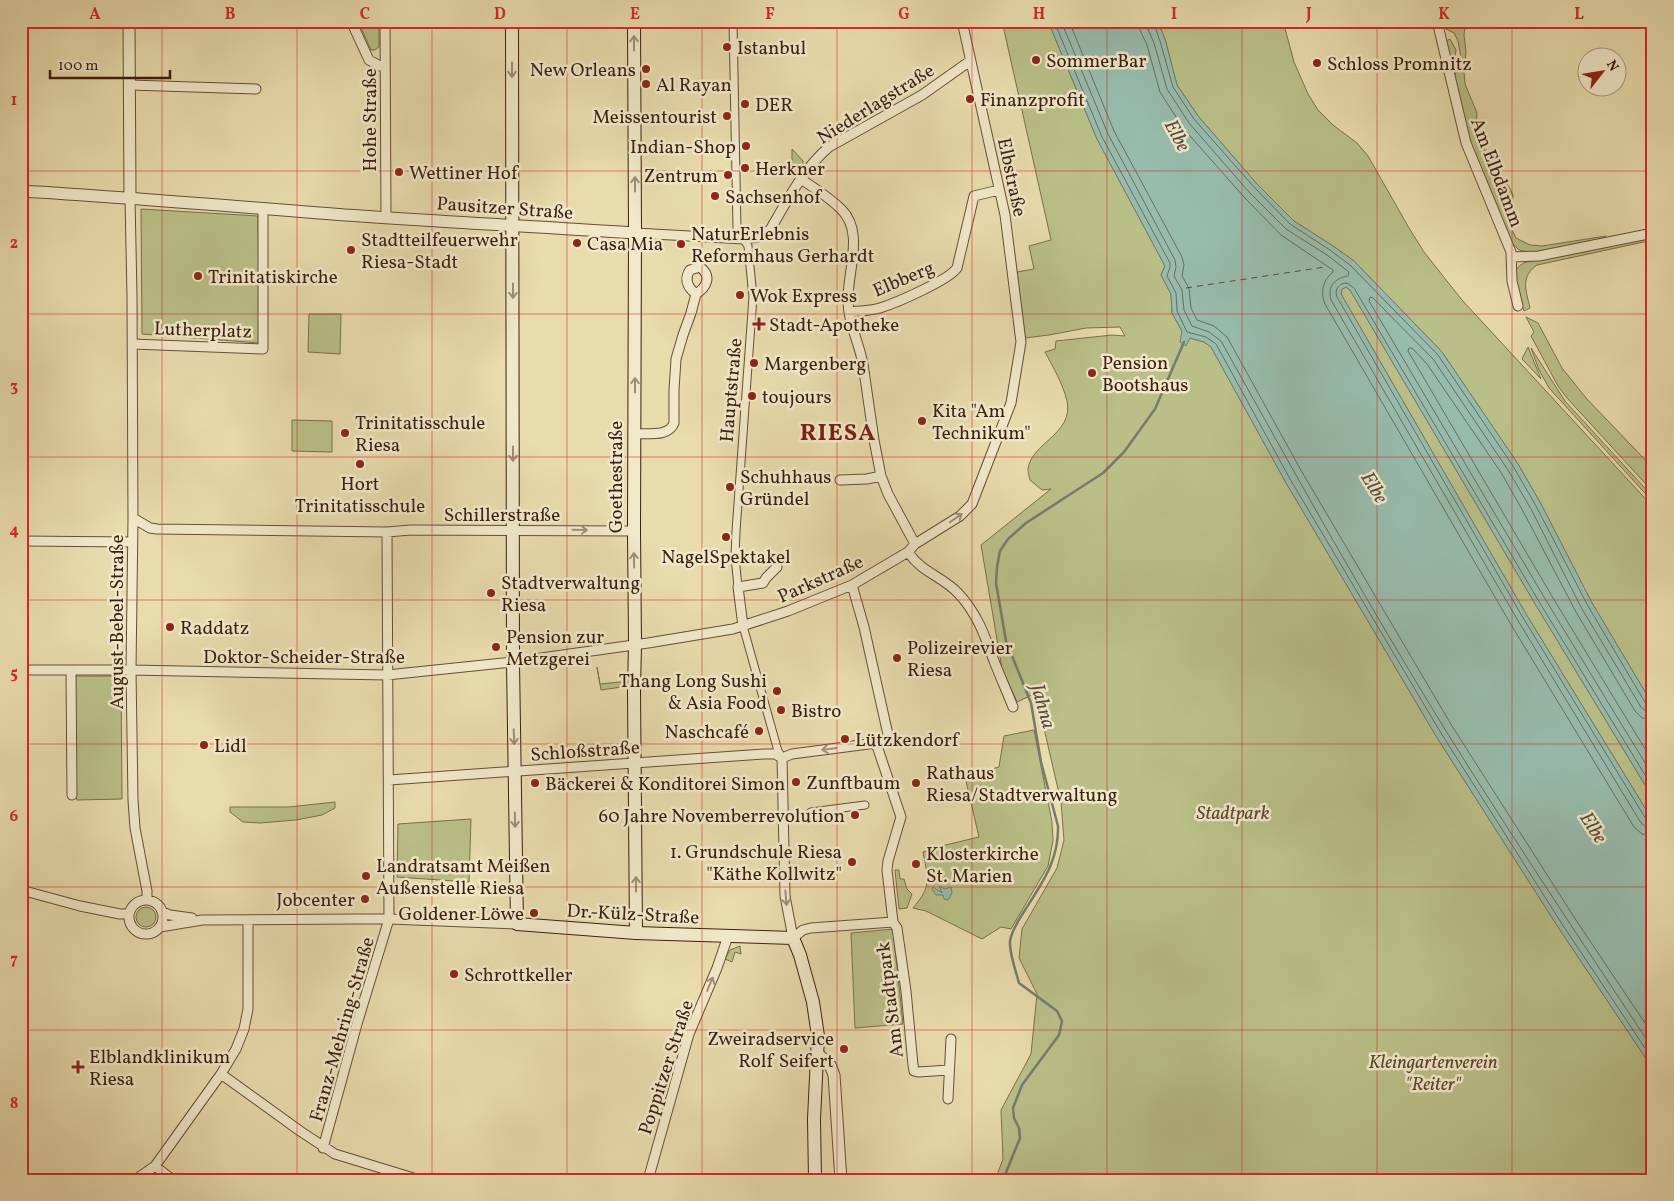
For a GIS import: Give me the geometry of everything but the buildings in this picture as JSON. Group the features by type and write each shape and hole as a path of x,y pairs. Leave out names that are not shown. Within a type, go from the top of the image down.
{"main road":[{"path":"512,21 513,662 517,924"},
{"name":"Goethestraße","path":"634,21 636,233 634,531 636,933"},
{"name":"Dr.-Külz-Straße","path":"517,924 636,933 793,938"},
{"path":"793,938 800,955 813,1002 818,1036 814,1119 815,1180"}],"street":[{"path":"129,21 130,198"},
{"path":"351,21 369,60 384,66"},
{"name":"Hohe Straße","path":"385,21 386,218"},
{"name":"Hauptstraße","path":"733,21 737,229 748,246 753,297 735,557 743,626 778,750 782,758"},
{"name":"Elbstraße","path":"962,21 1006,225 1021,342 1017,375"},
{"name":"Am Elbdamm","path":"1436,21 1466,143 1512,257 1512,281 1518,306"},
{"name":"Niederlagstraße","path":"744,238 758,237 770,230 801,179 829,147 922,96 970,61"},
{"path":"130,86 256,88"},
{"path":"801,179 840,207 851,226 853,245 848,288 849,312 861,351 881,476 888,494 915,544"},
{"name":"Elbberg","path":"849,312 880,308 922,290 953,273 958,263 974,196 999,190"},
{"path":"21,191 263,208"},
{"name":"Lutherplatz","path":"130,198 132,344 264,349 263,208"},
{"name":"Pausitzer Straße","path":"263,208 386,218 744,238"},
{"path":"1512,257 1539,256 1653,233"},
{"path":"635,434 669,432 674,423 676,359 692,313 696,294"},
{"name":"August-Bebel-Straße","path":"132,344 133,518 130,670 132,800 147,900"},
{"name":"Parkstraße","path":"743,626 788,611 852,585 908,552 915,544 960,516 972,504 978,491 994,444 1011,403 1017,375"},
{"path":"840,480 866,479 881,476"},
{"name":"Schillerstraße","path":"133,518 150,528 157,529 387,532 402,530 634,531"},
{"name":"Franz-Mehring-Straße","path":"323,1148 357,1024 389,919 387,532"},
{"path":"21,541 132,542"},
{"path":"908,552 917,564 954,589 971,609 986,637 1013,707"},
{"path":"738,586 763,583 777,567"},
{"path":"852,585 864,627 889,739 876,743 792,754 782,758 785,814 785,896 793,938 803,930 811,928 893,922 887,870 901,817 876,743"},
{"name":"Doktor-Scheider-Straße","path":"22,785 21,670 387,675 513,662 689,637 743,626"},
{"path":"71,670 72,795"},
{"name":"Schloßstraße","path":"389,780 764,754 775,754 782,758"},
{"path":"811,812 865,805"},
{"path":"21,890 80,906 128,914"},
{"path":"147,900 156,904 162,912 160,927 153,934 138,933 130,925 128,914 135,904 147,900"},
{"name":"Dr.-Külz-Straße","path":"162,912 202,920 389,919 517,924"},
{"name":"Dr.-Külz-Straße","path":"160,927 202,920"},
{"path":"135,1180 155,1166 236,1049 244,1029 248,1009 248,921"},
{"name":"Am Stadtpark","path":"893,922 897,928 901,955 914,1070 918,1072 949,1070"},
{"name":"Poppitzer Straße","path":"648,1180 689,1034 717,968 728,936"},
{"path":"948,1099 951,1039"},
{"path":"818,1054 830,1066 834,1075 841,1180"},
{"path":"220,1074 323,1148 346,1158 420,1180"},
{"path":"155,1166 173,1180"}],"green space":[{"path":"21,21 32,21 32,26 23,26 22,67"},
{"path":"358,21 379,21 379,47 375,50 371,50"},
{"path":"1002,21 1048,21 1097,139 1165,266 1161,275 1171,294 1172,313 1182,331 1190,338 1204,342 1211,347 1285,481 1436,736 1558,927 1653,1069 1653,1180 995,1180 1003,1159 1001,1110 1031,1054 1037,994 1019,958 1022,929 1057,868 1064,840 1061,802 1040,711 1034,694 1017,702 1002,669 981,545 1051,489 1042,490 1030,480 1028,470 1036,452 1059,430 1067,412 1067,401 1063,388 1045,352 1055,349 1056,341 1112,335 1125,336 1120,327 1086,328 1025,338 1017,272 1034,269 1029,246 1051,240"},
{"path":"1157,21 1283,21 1294,62 1308,94 1318,110 1333,125 1357,143 1368,156 1424,252 1462,300 1653,507 1653,705 1592,603 1541,504 1518,464 1442,352 1354,261 1294,221 1257,184 1198,116 1177,85 1165,39"},
{"path":"1440,21 1470,21 1465,27 1464,35 1466,52 1465,84 1477,113 1476,126 1480,140 1491,163 1513,195 1511,223 1516,238 1530,245 1542,246 1606,236 1605,240 1532,253 1519,250 1511,242 1470,144 1454,77 1461,58 1458,41 1454,33 1442,27"},
{"path":"1450,39 1456,50 1454,62 1451,62 1445,43"},
{"path":"792,149 803,161 803,164 792,177"},
{"path":"141,209 258,216 260,343 142,334"},
{"path":"1653,235 1653,240 1537,265 1528,274 1526,279 1526,290 1530,308 1524,311 1516,284 1516,270 1524,263"},
{"path":"1346,287 1350,290 1537,607 1653,798 1653,821 1526,614 1341,294 1342,289"},
{"path":"309,314 341,314 340,354 308,352"},
{"path":"1526,317 1538,323 1562,368 1586,398 1653,468 1653,492 1558,386 1531,336 1534,332"},
{"path":"1528,347 1541,379 1522,359"},
{"path":"1531,348 1565,401 1653,497 1653,502 1549,388 1539,370"},
{"path":"292,420 332,421 332,452 292,451"},
{"path":"597,667 600,684 630,681 629,686 601,690"},
{"path":"74,676 118,676 121,679 122,799 77,800 74,791"},
{"path":"1034,730 1052,822 1053,841 1048,866 1011,929 1001,927 982,939 926,911 913,908 926,888 927,876 923,852 979,837 965,777 999,767 1004,736"},
{"path":"335,802 335,808 322,815 296,820 260,823 243,822 230,812 230,807 289,807"},
{"path":"471,819 469,882 397,877 398,824"},
{"path":"895,870 899,870 900,879 904,879 907,889 912,894 907,908 899,909"},
{"path":"146,907 153,910 156,917 153,924 146,927 139,924 136,917 139,910"},
{"path":"893,929 903,1024 855,1028 851,933"},
{"path":"740,946 741,954 735,952 732,962 725,959 730,950"}],"water":[{"name":"Elbe","path":"1048,21 1157,21 1165,39 1177,85 1198,116 1257,184 1294,221 1354,261 1442,352 1518,464 1541,504 1592,603 1653,705 1653,798 1537,607 1350,290 1346,287 1342,289 1341,294 1526,614 1653,821 1653,1069 1558,927 1436,736 1285,481 1211,347 1204,342 1190,338 1186,346 1180,342 1182,331 1172,313 1171,294 1161,275 1165,266 1097,139"},
{"path":"939,886 945,889 951,887 952,893 948,900 944,899 943,895 936,895 932,889 933,887 942,893"},
{"path":"524,970 537,972 536,983 522,980"}],"waterway":[{"name":"Jahna","path":"1003,1180 1020,1138 1013,1108 1022,1085 1059,1035 1062,1021 1057,1011 1019,983 1011,951 1010,941 1014,929 1043,881 1056,850 1058,826 1041,762 1031,703 1006,641 996,583 1000,551 1008,539 1026,523 1103,473 1124,452 1155,409 1184,342"}],"ferry route":[{"path":"1186,288 1325,267"}],"place":[{"name":"Istanbul","path":"727,47"},
{"name":"SommerBar","path":"1036,60"},
{"name":"Schloss Promnitz","path":"1317,63"},
{"name":"New Orleans","path":"646,69"},
{"name":"Al Rayan","path":"646,84"},
{"name":"Finanzprofit","path":"970,99"},
{"name":"DER","path":"745,104"},
{"name":"Meissentourist","path":"727,116"},
{"name":"Indian-Shop","path":"746,146"},
{"name":"Herkner","path":"745,168"},
{"name":"Wettiner Hof","path":"399,172"},
{"name":"Zentrum","path":"728,175"},
{"name":"Sachsenhof","path":"715,196"},
{"name":"Casa Mia","path":"577,243"},
{"name":"NaturErlebnis Reformhaus Gerhardt","path":"681,244"},
{"name":"Stadtteilfeuerwehr Riesa-Stadt","path":"351,250"},
{"name":"Trinitatiskirche","path":"198,276"},
{"name":"Wok Express","path":"740,295"},
{"name":"Stadt-Apotheke","path":"759,324"},
{"name":"Margenberg","path":"754,363"},
{"name":"Pension Bootshaus","path":"1092,373"},
{"name":"toujours","path":"752,396"},
{"name":"Kita \"Am Technikum\"","path":"922,421"},
{"name":"Trinitatisschule Riesa","path":"345,433"},
{"name":"Hort Trinitatisschule","path":"360,464"},
{"name":"Schuhhaus Gründel","path":"730,487"},
{"name":"NagelSpektakel","path":"726,537"},
{"name":"Stadtverwaltung Riesa","path":"491,593"},
{"name":"Raddatz","path":"170,627"},
{"name":"Pension zur Metzgerei","path":"496,647"},
{"name":"Polizeirevier Riesa","path":"897,658"},
{"name":"Thang Long Sushi & Asia Food","path":"777,691"},
{"name":"Bistro","path":"781,710"},
{"name":"Naschcafé","path":"759,731"},
{"name":"Lützkendorf","path":"845,739"},
{"name":"Lidl","path":"204,745"},
{"name":"Zunftbaum","path":"796,782"},
{"name":"Bäckerei & Konditorei Simon","path":"535,783"},
{"name":"Rathaus Riesa/Stadtverwaltung","path":"916,783"},
{"name":"60 Jahre Novemberrevolution","path":"855,815"},
{"name":"1. Grundschule Riesa \"Käthe Kollwitz\"","path":"852,862"},
{"name":"Klosterkirche St. Marien","path":"916,864"},
{"name":"Landratsamt Meißen Außenstelle Riesa","path":"366,876"},
{"name":"Jobcenter","path":"365,899"},
{"name":"Goldener Löwe","path":"534,913"},
{"name":"Schrottkeller","path":"454,974"},
{"name":"Zweiradservice Rolf Seifert","path":"844,1049"},
{"name":"Elblandklinikum Riesa","path":"78,1067"}],"district":[{"name":"RIESA","path":"838,432"}],"park label":[{"name":"Stadtpark","path":"1233,812"},
{"name":"Kleingartenverein \"Reiter\"","path":"1433,1072"}]}
